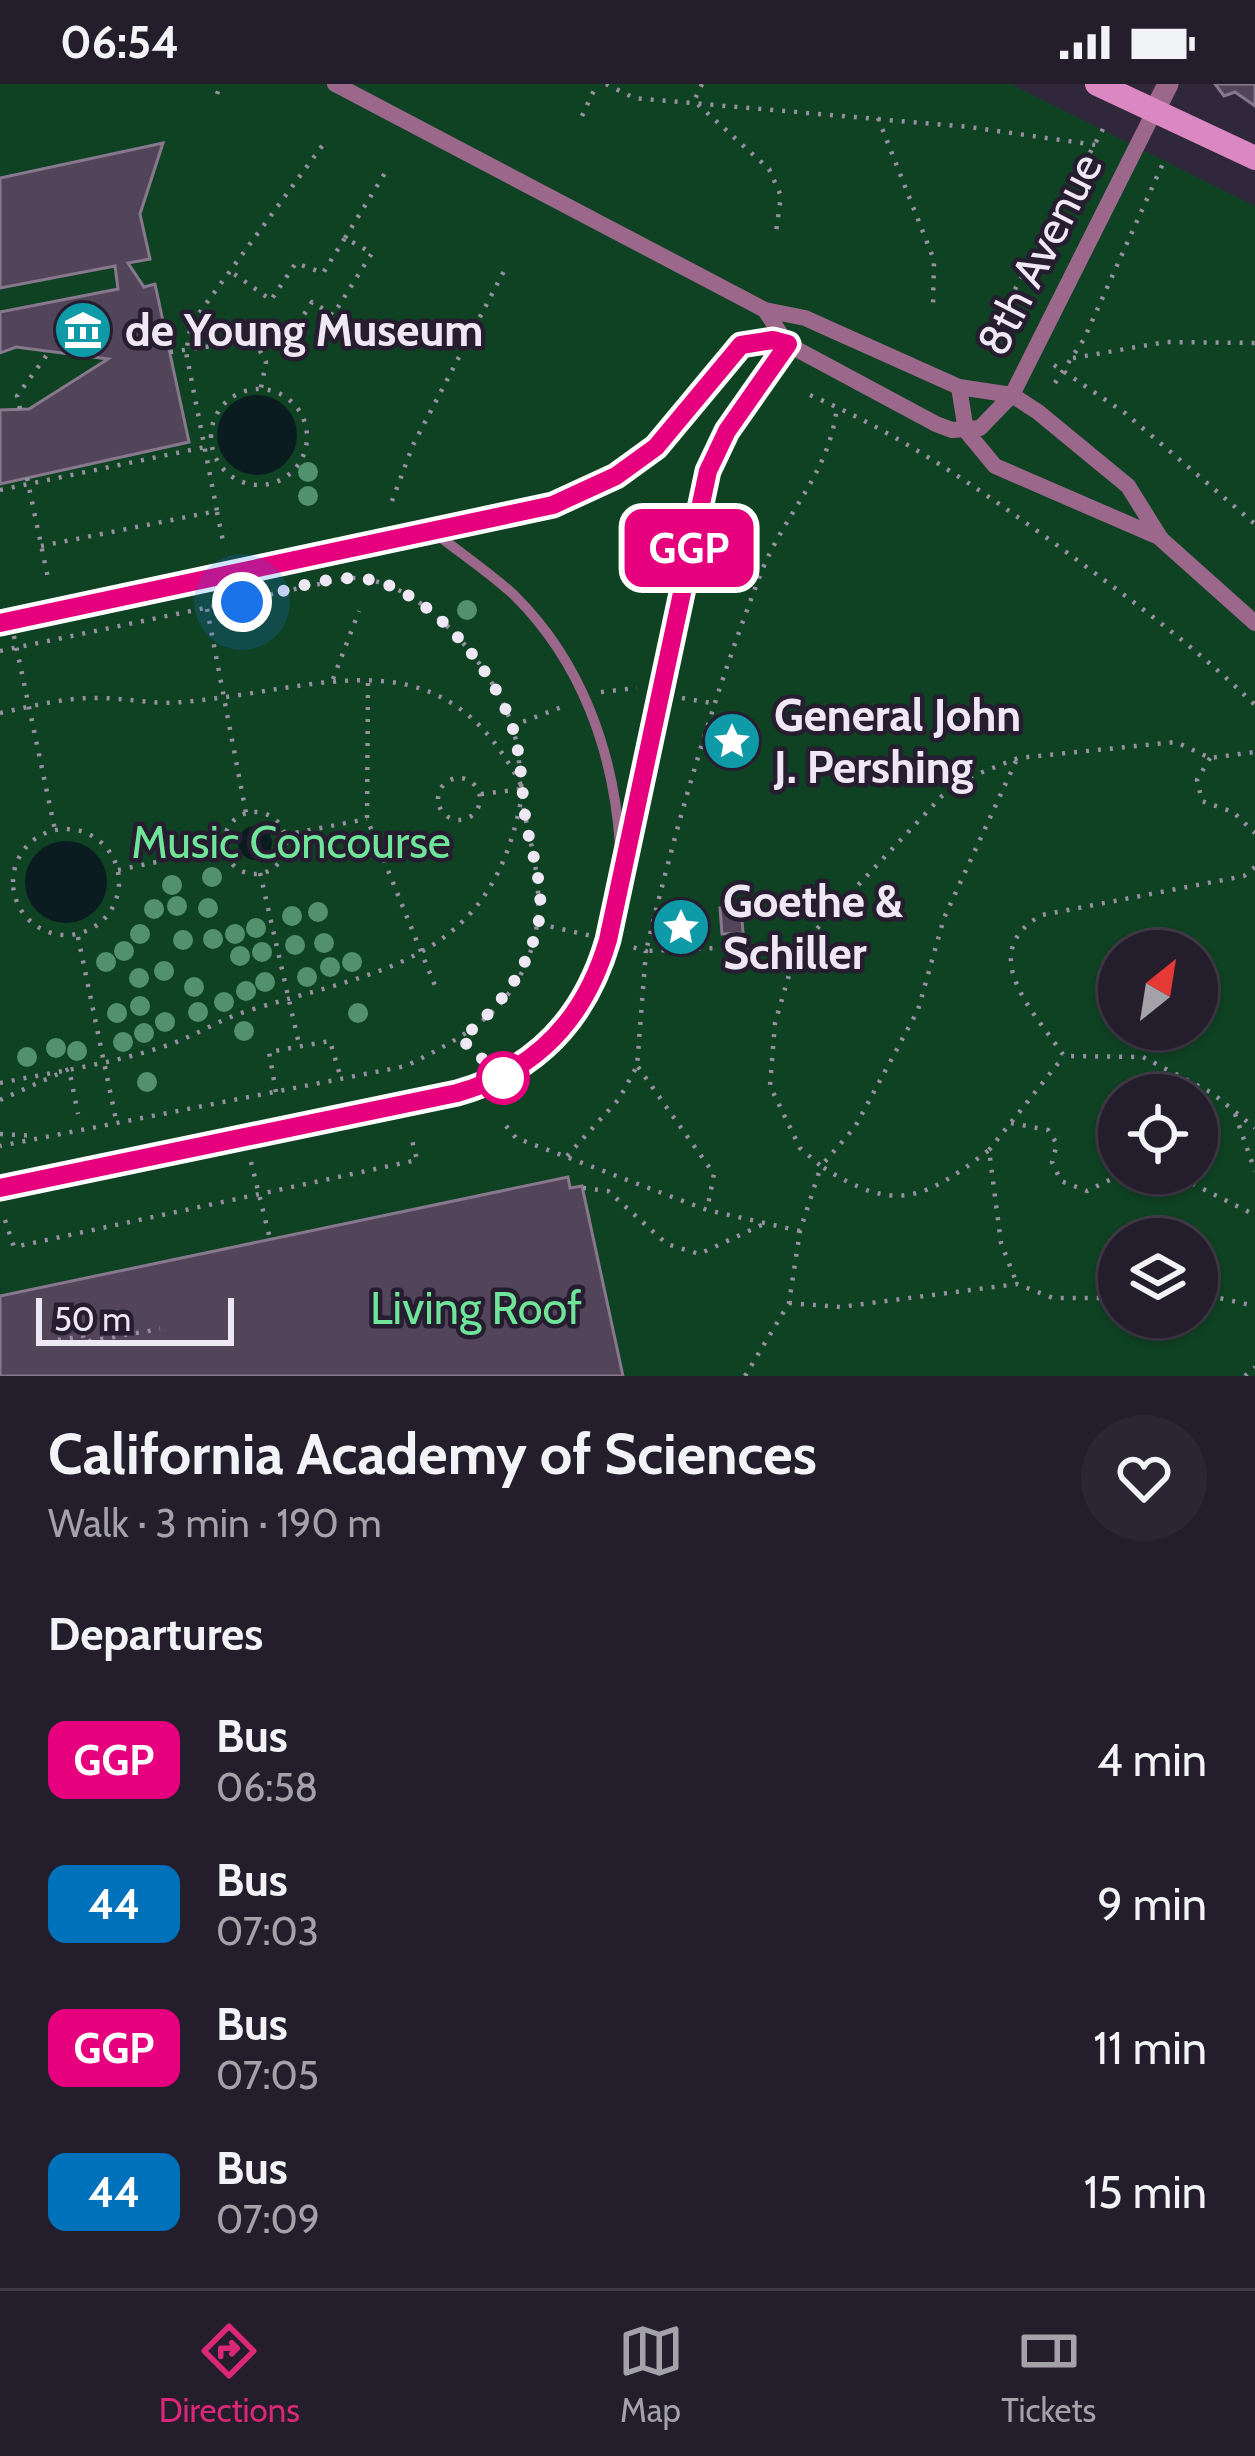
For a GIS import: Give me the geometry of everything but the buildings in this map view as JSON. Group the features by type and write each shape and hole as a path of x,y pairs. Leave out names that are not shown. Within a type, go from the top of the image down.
{"main road":[{"path":"1096,84 1255,158"}],"street":[{"path":"335,84 765,310 806,318 959,387 1012,395 1128,486 1161,538 1255,623"},
{"name":"8th Avenue","path":"1012,395 1168,84"},
{"path":"765,310 788,344"},
{"path":"434,532 553,505 596,488 637,463 675,430 741,345 773,340 788,344 936,424 966,431 988,424 1012,395"},
{"path":"621,866 708,471 727,431 788,344"},
{"path":"959,387 966,431 1010,476 1161,538"}],"lane":[{"path":"0,623 434,532 512,594 574,675 612,774 621,866 608,940 584,1000 559,1035 513,1073 457,1093 0,1188"}],"path":[{"path":"217,94 221,84"},
{"path":"582,116 597,84"},
{"path":"606,84 634,98 878,118 1096,145"},
{"path":"694,101 702,84"},
{"path":"694,101 769,169 781,196 776,232"},
{"path":"878,118 934,260 933,306"},
{"path":"1000,338 992,333 1103,129"},
{"path":"223,542 186,352 191,324 325,142"},
{"path":"1054,382 1073,358 1164,161"},
{"path":"230,271 272,300 296,263 323,273 385,173"},
{"path":"170,352 254,340 296,327 312,302 333,315 371,253 345,238"},
{"path":"392,502 413,446 505,271"},
{"path":"254,340 266,362 261,388"},
{"path":"1073,358 1166,342 1255,343"},
{"path":"20,409 17,396 49,352"},
{"path":"1054,365 1125,413 1254,521"},
{"path":"261,388 285,396 305,422 308,439 295,470 272,484 241,482 220,467 207,447 220,407 233,395 261,388"},
{"path":"810,395 922,451 1145,605 1255,705"},
{"path":"567,1156 619,1100 637,1066 646,951 687,778 763,568 832,444 837,407"},
{"path":"0,490 207,447"},
{"path":"28,481 48,578"},
{"path":"41,546 217,511"},
{"path":"0,651 348,578 385,584 423,608 459,642 490,682 512,725 527,827 539,865 539,924 524,969 494,1011 461,1039 406,1066 0,1146"},
{"path":"207,609 246,813"},
{"path":"333,679 359,610"},
{"path":"14,633 55,830"},
{"path":"0,713 83,698 160,703 223,699 333,679 418,685 460,706 497,741 524,789 512,845 488,890 455,931 422,956 370,978 246,1012 168,1046 0,1083"},
{"path":"368,680 367,818 438,993"},
{"path":"601,692 622,686 643,689"},
{"path":"676,697 717,704"},
{"path":"512,725 567,705"},
{"path":"1064,1056 989,1150 940,1187 912,1197 854,1188 821,1166 800,1148 770,1086 775,1023 796,950 942,796 965,779 1018,758 1176,742 1210,758 1255,752"},
{"path":"745,1376 789,1303 800,1231 821,1166 855,1127 918,1010 944,917 1018,758"},
{"path":"1210,758 1197,780 1202,801 1234,812 1255,833"},
{"path":"453,778 467,779 480,794 475,814 462,820 448,818 439,807 439,793 453,778"},
{"path":"480,794 524,789"},
{"path":"246,813 267,814 284,836 280,861 260,873 235,867 224,848 227,828 246,813"},
{"path":"284,836 367,818"},
{"path":"55,830 96,838 118,871 119,892 111,912 96,927 77,935 36,926 21,912 14,892 22,851 55,830"},
{"path":"118,871 224,848"},
{"path":"1064,1056 1011,977 1011,950 1026,926 1054,911 1244,876 1255,867"},
{"path":"260,873 299,1044"},
{"path":"0,896 14,892"},
{"path":"539,924 598,938"},
{"path":"77,935 116,1120"},
{"path":"625,945 646,951 764,946 796,950"},
{"path":"276,1092 268,1052 299,1044 330,1041 341,1079"},
{"path":"1064,1056 1143,1057 1212,1093 1255,1128"},
{"path":"637,1066 714,1174 707,1210"},
{"path":"0,1100 69,1069"},
{"path":"69,1069 78,1114"},
{"path":"1234,1114 1255,1171"},
{"path":"1011,1123 1048,1130 1057,1144 1052,1162 1061,1181 1087,1191 1098,1186"},
{"path":"506,1126 517,1138 707,1210 800,1231"},
{"path":"0,1134 43,1136"},
{"path":"5,1220 14,1246 259,1197 417,1160 411,1136"},
{"path":"989,1150 1001,1243 1017,1284"},
{"path":"251,1162 270,1240"},
{"path":"583,1188 608,1192 667,1244 699,1254 766,1223"},
{"path":"1213,1194 1255,1215"},
{"path":"789,1303 840,1306 1017,1284 1053,1298 1098,1298"},
{"path":"1218,1298 1255,1306"},
{"path":"58,1340 82,1336 84,1342 160,1329"},
{"path":"1245,1376 1255,1367"}],"green space":[{"path":"0,84 1011,84 1255,206 1255,1376 0,1376"}],"shaded area":[{"path":"257,395 285,407 297,435 285,463 257,475 229,463 217,435 229,407"},
{"path":"255,826 267,831 272,843 267,855 255,860 243,855 238,843 243,831"},
{"path":"66,841 95,853 107,882 95,911 66,923 37,911 25,882 37,853"}],"bus line":[{"name":"GGP","path":"0,623 553,505 596,488 656,447 675,430 741,345 758,340 788,344 727,431 708,471 608,940 584,1000 559,1035 513,1073 457,1093 0,1188"}],"place":[{"name":"de Young Museum","path":"83,330"},
{"name":"General John J. Pershing","path":"732,741"},
{"name":"Goethe & Schiller","path":"681,927"}],"route":[{"path":"242,602 348,578 385,584 411,598 448,630 499,697 512,725 527,827 539,865 539,924 524,969 494,1011 461,1039 503,1078"}],"park label":[{"name":"Music Concourse","path":"291,842"},
{"name":"Living Roof","path":"476,1308"}]}
